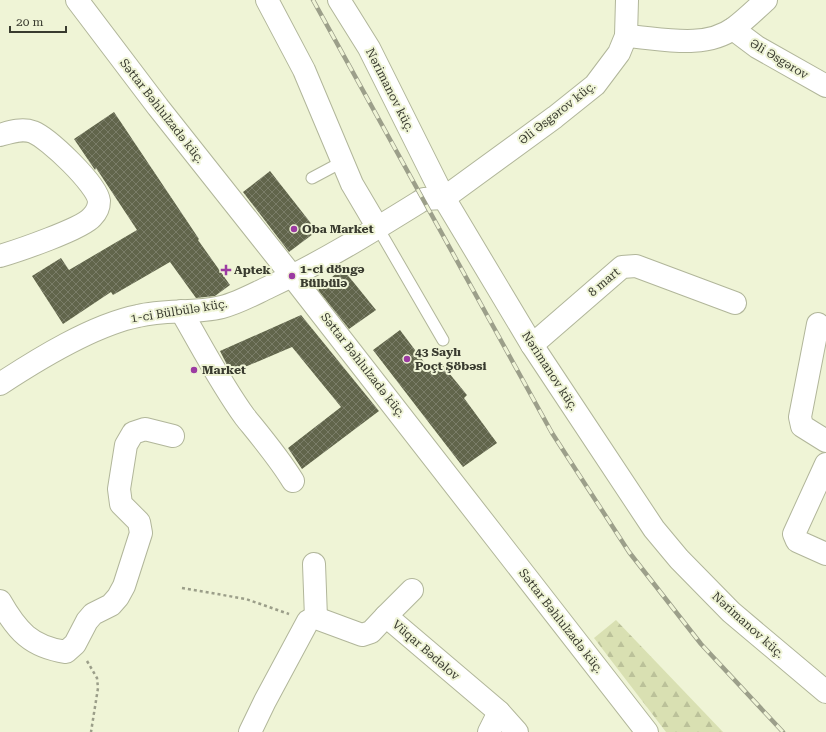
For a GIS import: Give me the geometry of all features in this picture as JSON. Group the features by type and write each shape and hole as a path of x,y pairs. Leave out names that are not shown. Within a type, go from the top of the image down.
{"street":[{"name":"Səttar Bəhlulzadə küç.","path":"77,0 158,107 292,276 647,732"},
{"path":"267,0 304,70 352,184 378,228"},
{"name":"Nərimanov küç.","path":"339,0 369,48 444,198 532,345 654,529 679,559 731,612 826,692"},
{"name":"Əli Əsgərov küç.","path":"444,198 555,117 595,85 619,53 626,36 627,0"},
{"path":"626,36 695,41 713,37 733,29 766,0"},
{"name":"Əli Əsgərov","path":"733,29 756,47 826,86"},
{"path":"0,135 14,130 32,132 75,166 95,190 99,201 98,209 91,219 28,247 0,256"},
{"name":"1-ci Bülbülə küç.","path":"0,384 66,345 108,325 154,312 221,307 292,276 378,228 424,199 444,198"},
{"name":"8 mart","path":"532,345 622,267 629,265 636,266 736,303"},
{"path":"182,311 214,369 245,416 278,457 293,481"},
{"path":"818,324 800,417 802,426 826,441"},
{"path":"0,601 19,630 30,640 52,650 66,652 75,644 87,621 93,614 111,605 118,597 124,586 141,533 139,522 121,504 119,489 126,445 133,433 145,429 173,436"},
{"path":"826,464 794,534 797,541 826,554"},
{"path":"250,732 312,619 314,564"},
{"path":"386,616 412,590"},
{"name":"Vüqar Bədəlov","path":"312,619 362,635 370,632 386,616 499,712 517,732"},
{"path":"489,732 499,712"}],"lane":[{"path":"312,178 342,162"},
{"path":"378,228 443,340"}],"path":[{"path":"182,588 246,599 312,619"},
{"path":"75,644 97,678 98,688 91,732"}],"green space":[{"path":"616,620 723,732 666,732 594,638"}],"building":[{"path":"114,112 199,239 198,240 230,285 215,296 196,298 170,262 113,295 111,292 63,324 32,276 61,258 69,270 137,230 96,168 95,170 74,139"},
{"path":"270,171 317,231 289,252 243,192"},
{"path":"342,268 376,310 349,329 318,290"},
{"path":"301,315 379,411 302,469 288,448 341,407 292,347 231,373 220,351"},
{"path":"400,330 430,370 440,362 467,395 464,398 497,443 463,467 373,350"}],"railway":[{"path":"313,0 552,433 629,552 701,644 783,732"}],"place":[{"name":"Oba Market","path":"294,229"},
{"name":"Aptek","path":"226,270"},
{"name":"1-ci döngə Bülbülə","path":"292,276"},
{"name":"43 Saylı Poçt Şöbəsi","path":"407,359"},
{"name":"Market","path":"194,370"}]}
